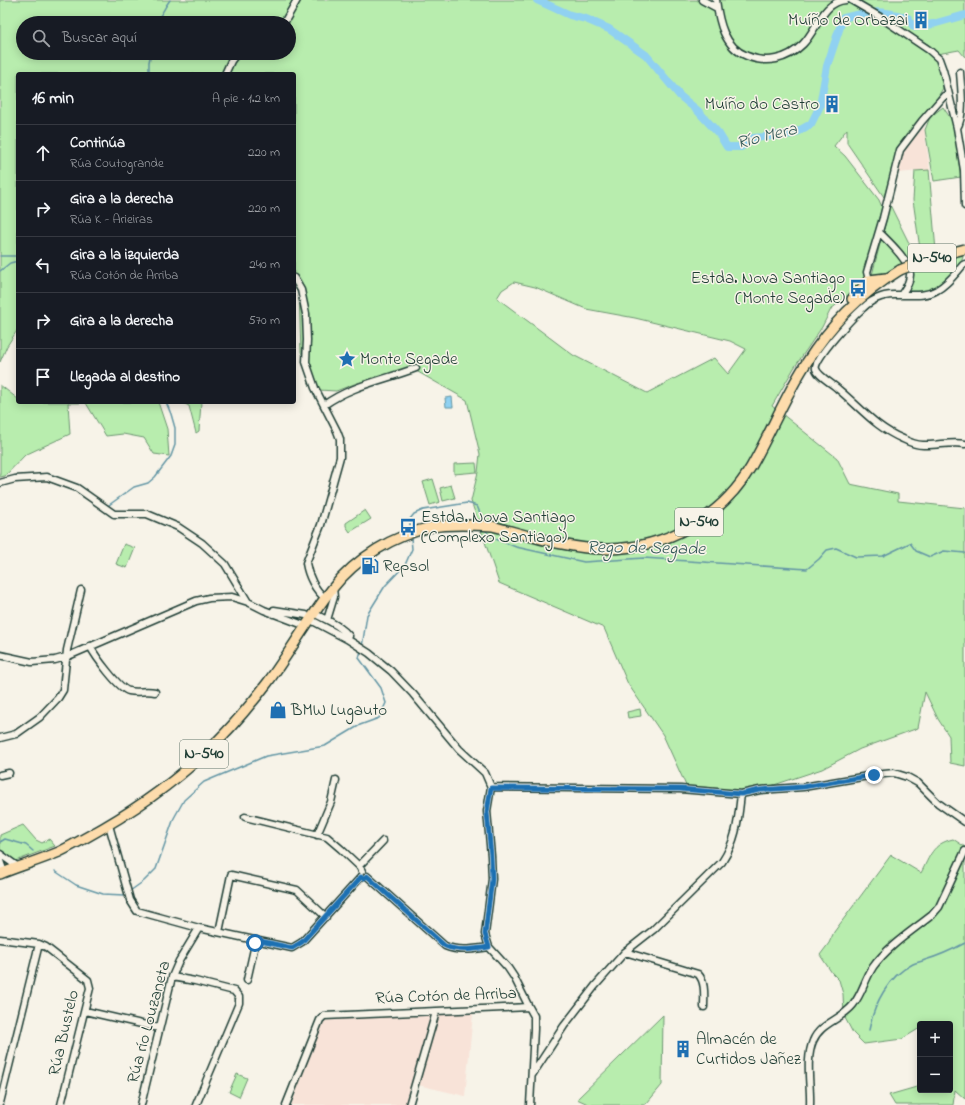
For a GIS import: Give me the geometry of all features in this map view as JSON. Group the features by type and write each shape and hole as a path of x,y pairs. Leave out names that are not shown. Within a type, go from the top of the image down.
{"highway":[{"name":"N-540","path":"2,873 61,851 109,825 160,790 204,754 218,741 267,683 325,598 346,573 377,549 396,539 433,527 477,525 492,526 581,548 630,548 671,537 692,526 707,516 738,487 751,468 804,367 821,349 830,329 861,304 888,278 900,270 930,258 965,249"},
{"path":"830,329 833,320 839,312 869,280 888,278"}],"street":[{"path":"288,16 297,0"},
{"path":"702,0 717,8"},
{"path":"716,0 721,30 729,44 742,54 757,60 772,61 789,54 803,44 818,21 832,5 842,0 846,0"},
{"path":"851,0 930,50 939,59 944,70 957,128 964,170 965,206"},
{"path":"226,72 232,60"},
{"path":"957,128 960,123 961,112 960,72"},
{"path":"869,280 867,272 880,232 900,150 944,96 949,95"},
{"path":"880,232 904,260 911,274 909,283 901,295"},
{"path":"965,264 946,284 937,291 925,295 889,295 861,304 846,325 821,349 816,364 816,369 819,374 879,426 891,434 913,443 923,445 965,444"},
{"path":"296,281 301,290 306,314 306,362 315,388 340,439 340,457 321,525 306,564 311,580 325,598"},
{"path":"324,405 331,400 372,381 416,368"},
{"path":"0,483 15,479 47,477 76,488 114,514 147,514 178,527 202,543 225,564 248,602"},
{"path":"327,620 334,597 333,588"},
{"path":"0,738 16,734 40,717 58,698 63,690 67,650 81,590"},
{"path":"0,655 32,662 55,660 66,657 196,601 209,598 232,597 248,602 273,614 327,620 345,631 349,636 347,639"},
{"path":"245,818 327,837 342,849 362,873 445,946 453,949 469,950 489,947 485,934 492,879 487,812 491,788 485,773 459,749 413,694 369,653 310,619 274,610 273,614"},
{"path":"90,646 98,659 122,687 128,691 148,690 155,692"},
{"path":"0,775 9,772"},
{"path":"491,788 680,789 741,794 760,790 803,787 894,773 907,777 918,784 938,803 965,822"},
{"path":"317,835 331,802 336,780"},
{"path":"532,1076 564,1026 595,986 625,952 653,930 722,862 729,852 736,832 741,794"},
{"path":"109,825 130,900 137,911 199,928 292,948 302,942 326,917 362,873 383,841"},
{"path":"810,1105 811,1089 809,1056 812,1042 816,1035 820,1030 844,1014 853,1005 872,968 881,956 932,915 939,907 965,851"},
{"path":"0,854 18,867"},
{"path":"0,861 2,873"},
{"path":"219,932 231,875 297,890 326,917"},
{"name":"Rúa río Louzaneta","path":"142,1104 172,977 179,960 199,928"},
{"path":"0,940 38,944 0,1103"},
{"path":"247,980 256,940"},
{"name":"Rúa Bustelo","path":"38,944 46,947 88,980 90,988 61,1105"},
{"name":"Rúa Cotón de Arriba","path":"286,1105 320,1020 324,1016 529,1007 508,968 489,947"},
{"path":"625,952 698,974 702,978 704,1007"},
{"path":"172,977 234,991 239,997 239,1003 196,1105"},
{"path":"529,1007 534,1016 530,1105"},
{"path":"85,1011 159,1028"},
{"path":"409,1105 436,1012"}],"shaded area":[{"path":"924,127 930,170 898,173 904,148"},
{"path":"430,1013 473,1014 465,1096 414,1084 407,1105 291,1105 323,1022 327,1019"}],"green space":[{"path":"0,0 849,0 869,16 924,48 937,61 942,74 943,88 935,102 897,148 884,197 847,143 847,129 834,146 845,156 879,200 882,207 863,281 853,292 831,309 822,327 794,368 772,406 837,458 850,484 898,494 898,501 965,508 965,766 950,763 949,736 938,719 925,692 918,728 860,749 822,769 756,791 688,790 663,735 628,684 604,628 499,583 471,501 478,472 480,454 467,400 411,368 357,383 336,391 319,390 301,352 299,294 296,290 296,72 16,72 16,332 7,346 0,362","holes":["514,282 535,287 586,309 635,318 730,341 746,349 728,374 714,358 647,393 573,355 497,298 502,290"]},
{"path":"857,0 965,0 965,57 959,50 937,54 929,45"},
{"path":"943,107 953,122 961,177 934,181 925,130 930,117"},
{"path":"929,170 936,251 882,276 872,275 890,205 913,251 920,249 913,200 915,171"},
{"path":"964,252 958,269 952,276 936,288 918,293 909,292 912,280 912,271 944,257"},
{"path":"0,385 16,397 16,404 68,404 70,434 25,455 5,476 0,477"},
{"path":"87,404 159,404 167,429 169,456 154,454 144,438 123,434 106,436"},
{"path":"185,404 201,404 199,431 196,433 189,406"},
{"path":"476,463 477,472 454,474 454,464"},
{"path":"433,479 440,502 430,505 423,482"},
{"path":"451,485 455,498 443,501 440,488"},
{"path":"365,510 371,519 350,532 346,526 346,523"},
{"path":"124,544 135,548 127,568 116,564"},
{"path":"640,709 641,716 628,718 627,712"},
{"path":"23,825 36,840 42,843 49,839 55,846 0,867 0,835"},
{"path":"953,839 965,847 965,1099 955,1090 953,1105 895,1105 889,1095 917,1087 917,1093 953,1093 953,1021 917,1021 917,1030 902,1039 864,1044 853,1033 844,1016 843,994 839,980 832,973 820,955 829,943 834,932 891,855 921,873 932,852 936,847"},
{"path":"663,1015 662,1085 647,1103 644,1105 590,1105 577,1099"},
{"path":"237,1074 247,1078 239,1097 229,1092"}],"water":[{"path":"452,397 453,407 446,407 445,398"}],"waterway":[{"path":"159,16 170,0"},
{"name":"Río Mera","path":"537,0 570,15 586,19 609,29 646,55 680,96 697,110 719,134 727,147 741,147 753,138 793,134 811,124 820,106 827,66 843,18 876,12 908,18 914,27 933,24 965,15"},
{"path":"149,60 149,72"},
{"path":"0,256 16,256"},
{"path":"0,271 10,263 16,262"},
{"path":"109,505 134,487 148,483 155,477 171,456 175,445 175,428 167,404"},
{"name":"Rego de Segade","path":"410,530 410,519 414,514 423,510 467,503 477,506 484,522"},
{"name":"Rego de Segade","path":"486,530 487,533 496,539 516,547 584,562 644,558 807,569 827,550 836,548 856,557 883,556 910,543 916,551 930,557 944,551 965,553"},
{"name":"Rego de Segade","path":"362,647 367,615 385,586 405,565 412,549 411,538"},
{"name":"Rego de Segade","path":"130,891 144,881 156,869 174,818 184,800 204,782 266,756 325,746 360,725 379,718 386,703 381,688 359,658 361,651"},
{"name":"Rego de Segade","path":"0,842 5,839 26,845 33,851"},
{"name":"Rego de Segade","path":"55,871 76,885 103,894 124,895 127,893"},
{"path":"869,1030 874,1010 889,983 896,976 913,964 940,955 965,943"}],"place":[{"name":"Muíño de Orbazai","path":"921,20"},
{"name":"Muíño do Castro","path":"832,104"},
{"name":"Estda. Nova Santiago (Monte Segade)","path":"858,288"},
{"name":"Monte Segade","path":"347,359"},
{"name":"Estda. Nova Santiago (Complexo Santiago)","path":"408,527"},
{"name":"Repsol","path":"370,566"},
{"name":"BMW Lugauto","path":"278,710"},
{"name":"Almacén de Curtidos Jañez","path":"683,1049"}],"route":[{"path":"255,943 256,940 292,948 302,942 361,877 365,878 367,876 445,946 453,949 469,950 489,947 485,934 492,879 487,812 491,788 680,789 741,794 760,790 803,787 874,775"}]}
